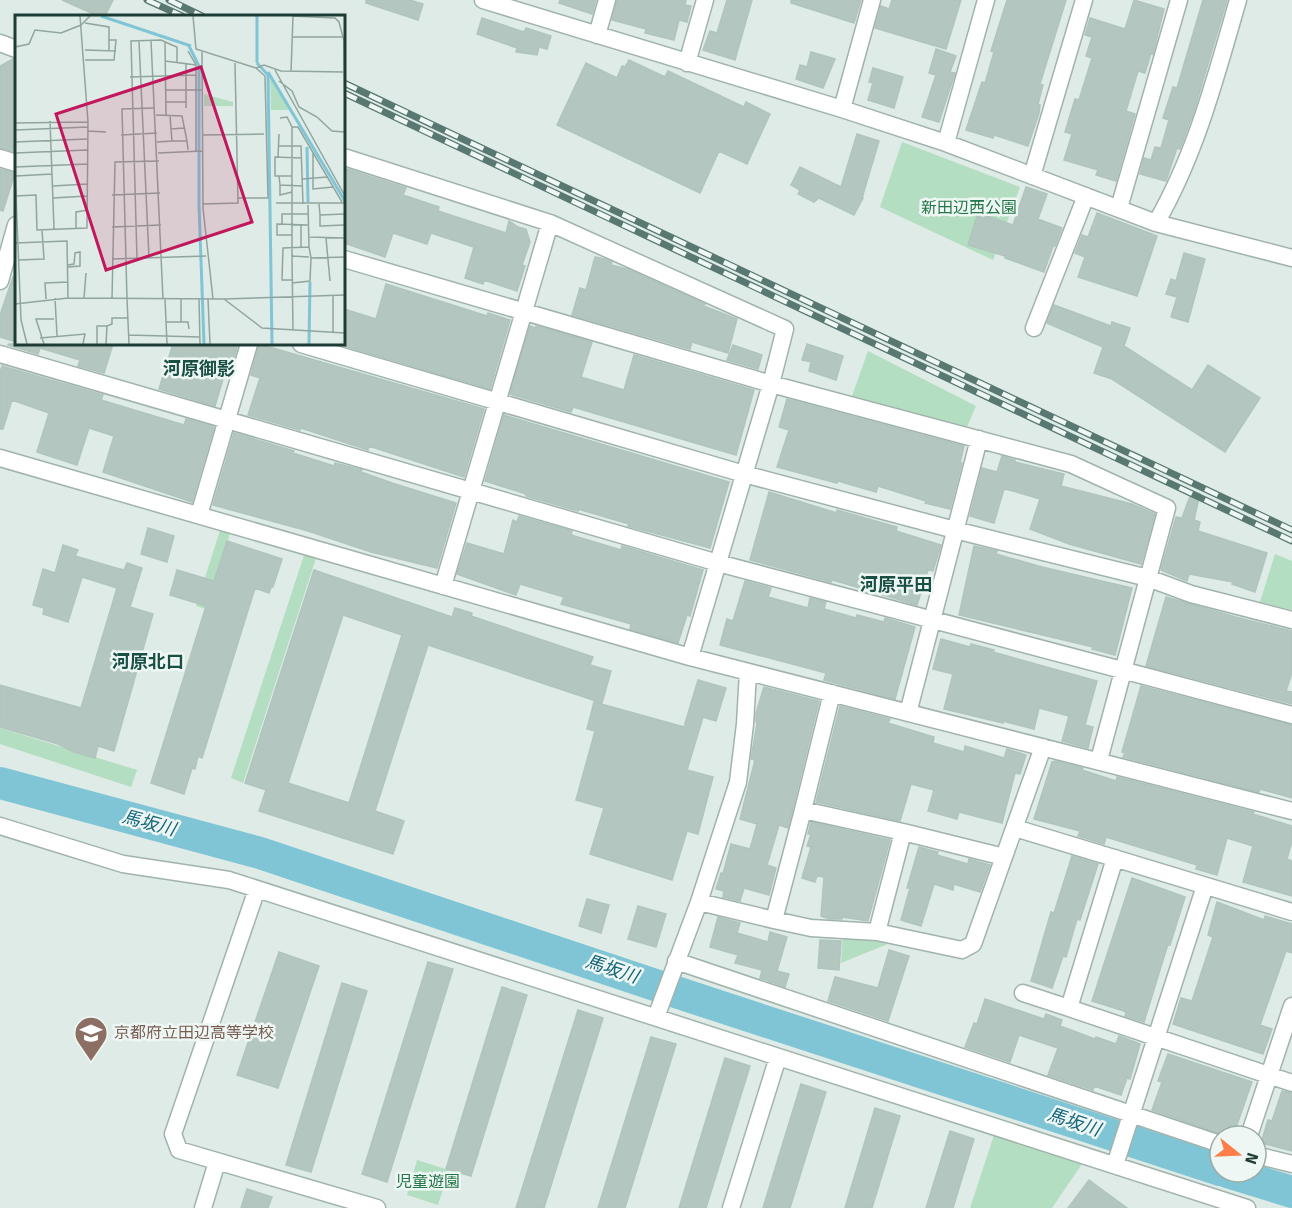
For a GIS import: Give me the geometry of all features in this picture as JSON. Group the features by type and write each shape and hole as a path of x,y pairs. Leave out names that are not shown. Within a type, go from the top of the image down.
{"street":[{"path":"597,35 607,0"},
{"path":"687,63 705,0"},
{"path":"842,109 872,0"},
{"path":"946,143 986,0"},
{"path":"1032,176 1084,0"},
{"path":"1119,208 1179,0"},
{"path":"1156,223 1171,198 1199,131 1238,0"},
{"path":"491,1 946,143 1156,223 1292,258"},
{"path":"0,43 15,49"},
{"path":"345,157 550,223 785,329 771,384 690,657"},
{"path":"0,158 15,163"},
{"path":"1034,328 1086,196"},
{"path":"443,586 550,223"},
{"path":"0,281 12,258 15,233"},
{"path":"345,259 771,384 1071,464 1167,508 1099,760"},
{"path":"199,515 249,345"},
{"path":"304,345 744,474 1148,578 1191,594 1292,620"},
{"path":"0,354 718,563 1292,715"},
{"path":"908,713 979,439"},
{"path":"0,458 690,657 1292,811"},
{"path":"658,1014 699,902 738,782 748,672"},
{"path":"774,920 832,693"},
{"path":"699,902 811,928 877,932 962,950 973,944 1043,747"},
{"path":"803,810 903,832 1004,858"},
{"path":"0,826 123,864 229,880 658,1014 778,1057 1117,1158 1247,1208"},
{"path":"1015,828 1292,912"},
{"path":"877,932 903,832"},
{"path":"1069,1008 1115,858"},
{"path":"1117,1158 1204,886"},
{"path":"257,889 173,1134 179,1150 377,1208"},
{"path":"673,968 1129,1120 1208,1141"},
{"path":"1023,993 1292,1083"},
{"path":"1253,1124 1292,1006"},
{"path":"731,1208 778,1057"},
{"path":"1268,1158 1292,1164"},
{"path":"203,1208 217,1162"}],"green space":[{"name":"新田辺西公園","path":"902,142 1020,187 993,260 880,207"},
{"path":"868,351 976,406 967,427 852,396"},
{"path":"222,524 232,527 206,609 196,606"},
{"path":"306,549 318,552 243,783 231,778"},
{"path":"1275,554 1292,561 1292,610 1260,602"},
{"path":"0,728 137,770 131,787 0,744"},
{"path":"843,932 900,939 841,963"},
{"path":"995,1132 1084,1161 1052,1208 970,1208"},
{"name":"児童遊園","path":"417,1160 449,1170 438,1205 407,1195"}],"building":[{"path":"62,0 113,0 106,15 96,15"},
{"path":"366,0 410,0 423,4 418,20 366,3"},
{"path":"560,0 596,0 592,14 559,3"},
{"path":"617,0 686,0 685,5 691,6 687,22 679,20 674,40 645,33 646,29 612,20"},
{"path":"727,0 752,0 735,60 703,50 710,31 717,33"},
{"path":"791,0 861,0 854,23 791,3"},
{"path":"892,0 961,0 946,49 875,28 881,6 889,9"},
{"path":"1007,0 1066,0 1040,84 1043,85 1038,104 1040,105 1039,113 1028,146 994,135 993,138 966,130 982,82 985,83 994,52 991,51"},
{"path":"1134,0 1164,9 1153,54 1151,53 1145,73 1138,71 1126,111 1135,114 1116,181 1096,175 1098,170 1064,160 1072,134 1065,132 1075,99 1079,100 1092,58 1086,56 1092,37 1085,35 1090,18 1125,29"},
{"path":"1203,0 1227,0 1194,111 1180,149 1177,148 1166,181 1140,174 1144,158 1151,160 1155,147 1161,148 1169,120 1163,118 1173,87 1177,88"},
{"path":"482,18 524,32 526,28 551,36 547,49 539,47 537,55 516,52 517,48 477,34"},
{"path":"936,49 956,56 950,72 955,73 939,122 922,117 936,75 929,73"},
{"path":"811,52 835,59 823,88 796,79 800,65 807,67"},
{"path":"15,59 15,152 0,148 0,66"},
{"path":"629,60 665,77 668,71 744,107 746,102 770,114 747,164 719,151 700,193 557,125 586,63 617,78 622,66 625,67"},
{"path":"873,68 903,77 894,108 868,100 873,83 869,82"},
{"path":"857,134 879,141 863,198 854,215 819,198 814,202 798,194 800,190 791,185 800,167 841,187"},
{"path":"345,168 406,188 403,195 439,207 438,211 506,233 509,221 526,229 530,242 522,265 525,266 517,291 484,280 483,284 465,278 474,247 431,233 427,244 393,233 385,257 345,243"},
{"path":"0,169 15,173 3,211 0,210"},
{"path":"1026,187 1047,194 1038,219 1062,228 1044,272 1005,258 1005,256 968,245 978,213 1013,225"},
{"path":"1097,213 1157,236 1137,296 1078,277 1085,257 1075,253 1082,235 1088,237"},
{"path":"1184,253 1205,259 1188,322 1171,317 1177,297 1166,294 1171,279 1176,281"},
{"path":"595,257 612,262 611,265 627,269 705,304 704,306 737,319 728,353 692,342 690,349 572,315 580,288 586,290"},
{"path":"13,277 15,278 15,342 0,337 0,315"},
{"path":"386,284 487,316 488,313 510,320 490,389 344,346 345,309 376,319"},
{"path":"1054,305 1111,326 1112,322 1130,328 1124,346 1192,390 1208,365 1260,398 1225,452 1112,379 1094,373 1103,347 1047,323"},
{"path":"530,326 592,342 581,377 624,390 634,355 754,390 736,455 573,407 571,412 510,394"},
{"path":"807,344 843,356 836,380 809,371 811,362 802,360"},
{"path":"8,345 113,345 104,373 78,366 80,360 40,348 38,354"},
{"path":"173,345 238,345 231,369 230,371 226,369 215,406 159,389"},
{"path":"259,345 262,345 484,409 464,477 369,446 368,450 301,428 300,430 248,415 260,378 251,375"},
{"path":"733,345 762,355 758,369 727,360"},
{"path":"2,366 103,395 101,400 184,425 186,419 214,427 192,502 103,472 114,436 89,428 77,465 37,452 49,413 12,400 3,429 0,429 0,372"},
{"path":"787,399 964,446 950,509 925,503 926,501 878,486 876,492 777,467 789,430 779,427"},
{"path":"504,415 729,482 710,548 526,496 526,494 485,481"},
{"path":"234,433 334,466 335,463 362,470 361,472 392,483 456,503 437,568 371,552 308,531 213,505"},
{"path":"1002,456 1015,460 1015,462 1064,474 1061,486 1132,504 1155,514 1141,564 1069,544 1030,529 1040,499 1013,491 1004,489 994,523 970,516 982,468 997,472"},
{"path":"1192,491 1200,494 1194,520 1200,522 1198,531 1267,553 1255,592 1232,584 1233,582 1189,574 1187,581 1161,570 1176,517 1182,518"},
{"path":"769,492 837,513 837,510 897,527 896,531 941,545 933,571 928,570 917,605 832,580 831,582 750,560"},
{"path":"519,516 572,531 571,535 621,550 622,546 703,570 690,616 687,615 678,643 630,629 631,624 561,604 564,597 520,584 516,595 457,574 467,543 504,554 513,520 517,522"},
{"path":"148,528 174,536 167,562 141,554"},
{"path":"227,541 282,559 269,593 255,588 202,758 198,756 195,769 192,768 184,794 151,783 206,606 170,595 177,570 214,581"},
{"path":"63,545 78,550 75,556 116,568 124,570 127,563 142,568 130,607 153,614 114,751 98,746 95,758 74,752 58,744 0,727 0,685 81,708 117,588 82,577 68,622 43,614 44,608 33,605 43,569 55,573"},
{"path":"974,546 997,551 996,554 1042,567 1132,588 1115,655 1092,649 1093,647 959,615"},
{"path":"314,570 452,617 455,608 472,613 471,616 593,657 590,665 611,671 602,703 428,645 375,811 404,821 393,854 259,811 266,790 245,783","holes":["343,615 402,635 349,803 288,783"]},
{"path":"745,581 771,588 768,597 808,608 810,598 826,602 824,609 856,618 857,615 884,622 885,618 915,627 895,699 824,680 826,673 720,645 727,619 733,621"},
{"path":"1166,597 1292,631 1292,673 1286,691 1292,692 1292,704 1146,666"},
{"path":"941,639 970,647 971,644 994,650 993,652 1097,681 1085,725 1093,727 1088,748 1062,741 1069,716 1039,708 1034,729 944,709 953,674 933,669"},
{"path":"698,680 726,688 716,721 703,717 687,770 713,777 698,834 687,831 672,880 590,854 604,808 576,800 595,731 587,729 594,702 684,727"},
{"path":"1141,686 1292,725 1292,798 1260,789 1259,792 1123,757 1125,753 1122,752"},
{"path":"764,687 819,701 788,828 779,825 767,865 776,868 769,895 744,888 740,901 723,897 724,891 716,889 721,873 723,874 731,844 750,849 757,824 740,819 755,760 751,759 757,723 756,713"},
{"path":"840,706 890,719 888,723 934,737 933,743 964,752 965,746 1004,758 1007,749 1026,755 1020,774 1015,773 1002,823 959,812 957,819 928,811 934,790 911,784 900,821 816,802"},
{"path":"1052,762 1083,768 1082,770 1116,781 1117,777 1254,812 1253,814 1292,826 1292,841 1287,859 1292,861 1292,896 1243,882 1253,846 1227,838 1217,875 1196,869 1197,865 1106,837 1104,844 1078,836 1080,831 1034,819"},
{"path":"811,822 890,840 868,921 842,917 842,919 829,919 821,916 824,877 817,876 815,882 802,878 811,847 807,846 811,834 808,834"},
{"path":"919,847 968,864 969,859 990,865 980,892 954,884 953,890 934,884 921,926 901,920 910,888 907,888"},
{"path":"1072,856 1098,864 1080,920 1077,919 1066,957 1063,956 1052,988 1031,981 1051,912 1054,913"},
{"path":"1132,878 1185,897 1144,1022 1125,1016 1124,1011 1092,1001"},
{"path":"587,899 609,905 601,933 579,926"},
{"path":"1217,902 1264,920 1265,916 1292,924 1292,953 1286,951 1260,1025 1272,1029 1263,1054 1173,1024 1181,998 1192,1001 1213,937 1208,935"},
{"path":"638,906 666,914 656,947 628,939"},
{"path":"718,917 740,923 737,933 768,942 770,932 787,937 777,971 789,974 785,987 760,978 762,970 735,963 738,955 710,947"},
{"path":"820,940 841,941 839,970 818,968"},
{"path":"889,950 909,956 888,1021 828,1001 835,977 878,988"},
{"path":"279,952 319,966 278,1088 237,1075"},
{"path":"428,962 453,969 387,1182 362,1174"},
{"path":"342,983 367,991 311,1172 286,1165"},
{"path":"502,987 527,995 471,1176 446,1169"},
{"path":"985,999 1044,1019 1046,1014 1062,1020 1060,1026 1095,1039 1096,1037 1116,1044 1119,1036 1140,1044 1130,1079 1127,1078 1121,1095 1094,1086 1093,1090 1048,1075 1058,1048 1019,1035 1010,1062 965,1047 974,1023 977,1024"},
{"path":"578,1010 603,1018 544,1208 516,1208"},
{"path":"651,1037 676,1044 625,1208 598,1208"},
{"path":"1168,1054 1252,1082 1237,1124 1208,1124 1208,1130 1152,1110 1162,1082 1158,1081"},
{"path":"725,1058 750,1066 706,1208 679,1208"},
{"path":"801,1084 826,1092 790,1208 763,1208"},
{"path":"1282,1091 1292,1093 1292,1151 1268,1145 1267,1124 1268,1120 1272,1121"},
{"path":"875,1108 900,1116 872,1208 845,1208"},
{"path":"950,1131 974,1139 953,1208 926,1208"},
{"path":"1089,1180 1127,1208 1068,1208"},
{"path":"247,1189 272,1197 268,1208 241,1208"}],"waterway":[{"name":"馬坂川","path":"0,783 260,853 1208,1166"},
{"name":"馬坂川","path":"1266,1184 1292,1192"}],"railway":[{"path":"147,0 180,15"},
{"path":"169,0 200,15"},
{"path":"345,83 1292,530"},
{"path":"345,93 1292,541"}],"place":[{"name":"京都府立田辺高等学校","path":"91,1062"}],"district":[{"name":"河原御影","path":"199,369"},
{"name":"河原平田","path":"896,585"},
{"name":"河原北口","path":"148,662"}]}
